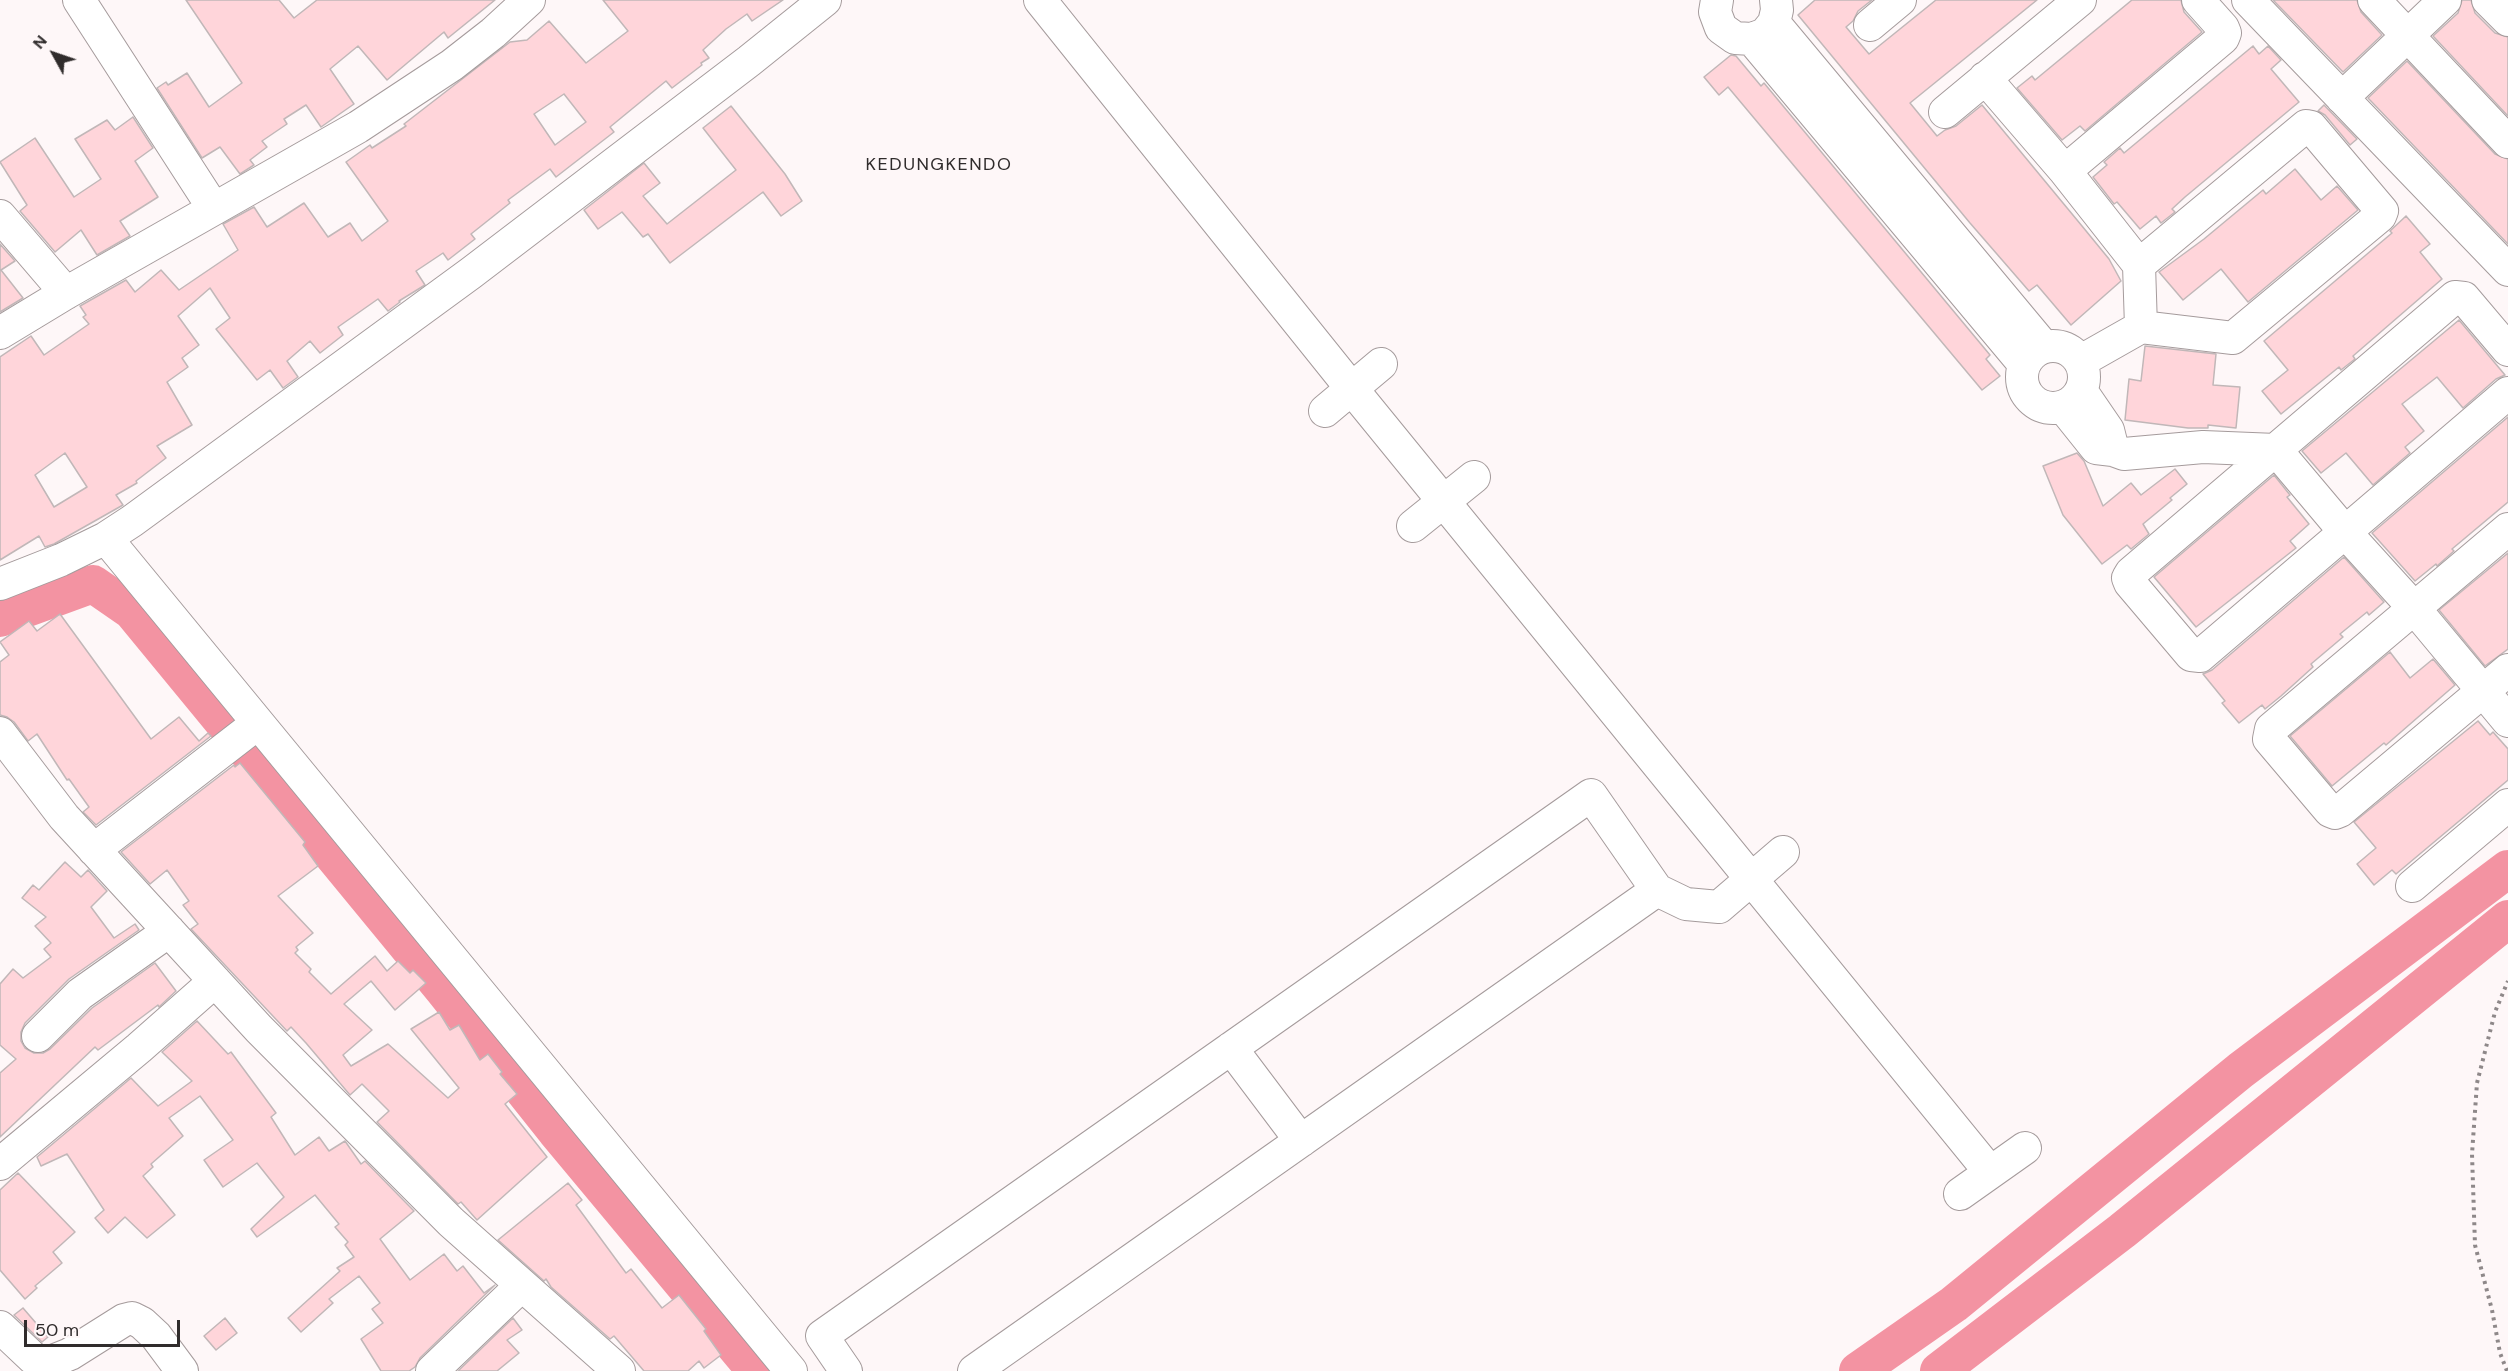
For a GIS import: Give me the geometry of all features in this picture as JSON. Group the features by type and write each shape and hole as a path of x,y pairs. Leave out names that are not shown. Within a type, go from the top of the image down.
{"street":[{"path":"79,0 214,210"},
{"path":"0,333 410,95 493,33 529,0"},
{"path":"0,585 61,561 106,538 462,279 749,61 825,0"},
{"path":"1040,0 1443,502 1990,1172"},
{"path":"1717,0 1715,12 1721,28 1735,38 1767,21 2034,356"},
{"path":"1870,25 1899,0"},
{"path":"1945,112 2080,0"},
{"path":"2065,171 2223,38 2225,33 2223,28 2198,0"},
{"path":"2248,0 2508,270"},
{"path":"2374,0 2508,142"},
{"path":"2342,98 2445,0"},
{"path":"2488,0 2508,20"},
{"path":"1985,78 2065,171 2139,265 2141,327"},
{"path":"2081,361 2141,327 2233,338 2380,216 2381,206 2319,136 2306,126 2139,265"},
{"path":"0,216 66,293"},
{"path":"2508,350 2464,298 2455,297 2131,573 2128,578 2130,583 2191,655 2200,656 2508,393"},
{"path":"2058,346 2071,351 2081,361 2086,376 2073,400 2049,409 2035,404 2025,393 2022,379 2034,356 2058,346"},
{"path":"1325,411 1381,364"},
{"path":"2073,400 2108,430 2113,450 2124,454 2204,447 2276,450 2345,532 2414,608 2508,721"},
{"path":"2204,447 2225,493"},
{"path":"1413,526 1474,477"},
{"path":"2508,529 2271,729 2269,739 2330,811 2335,813 2508,670"},
{"path":"106,538 248,731 791,1371"},
{"path":"94,850 248,731"},
{"path":"2,741 94,850 259,1029 451,1222 619,1371"},
{"path":"846,1371 822,1336 1591,795 1657,890 1686,904 1719,907 1783,852"},
{"path":"2412,886 2508,806"},
{"path":"974,1371 1657,890"},
{"path":"38,1036 80,994 169,931"},
{"path":"0,1164 140,1048 215,981"},
{"path":"1231,1048 1301,1141"},
{"path":"1960,1194 2025,1148"},
{"path":"432,1371 522,1285"},
{"path":"0,1327 33,1358 40,1362 50,1362 70,1354 124,1320 132,1318 142,1323 156,1336 182,1371"}],"path":[{"path":"2507,1371 2500,1353 2492,1310 2475,1245 2472,1154 2477,1083 2495,1012 2508,981"}],"building":[{"path":"186,0 279,0 294,18 317,0 495,0 448,38 444,32 387,80 358,46 330,69 354,104 321,127 306,105 284,119 287,124 262,141 267,147 250,160 254,165 240,174 220,147 202,158 157,88 166,82 168,85 187,73 209,107 242,83"},
{"path":"603,0 783,0 752,21 747,14 726,29 703,50 709,58 701,63 702,65 672,88 666,81 610,127 614,132 556,177 550,169 508,200 510,203 471,234 475,239 448,260 443,253 416,271 425,285 399,301 388,311 378,299 338,327 343,335 320,353 310,341 287,361 298,377 283,388 270,370 257,380 216,329 230,318 210,288 178,316 199,345 182,358 188,367 167,382 192,425 157,446 166,458 136,481 137,483 116,495 123,505 54,544 45,547 39,536 0,560 0,357 31,336 44,355 89,324 83,317 86,315 80,306 126,280 135,292 161,270 179,290 238,250 223,224 254,207 267,227 304,203 328,237 350,223 362,241 388,221 346,162 370,145 372,148 406,126 404,124 510,42 527,40 549,21 586,63 628,31","holes":["564,94 586,122 555,145 534,114","65,453 87,487 54,507 35,475"]},
{"path":"1815,0 1872,0 1858,11 1853,21 1846,27 1869,54 1936,0 2037,0 1910,103 1937,136 1956,126 1982,105 2109,259 2121,281 2071,325 2037,285 2029,291 1798,15"},
{"path":"2132,0 2181,0 2184,12 2202,32 2085,131 2080,126 2062,140 2017,88 2032,76 2035,80"},
{"path":"2273,0 2357,0 2361,12 2382,35 2343,72"},
{"path":"2462,0 2471,0 2475,13 2495,33 2508,37 2508,116 2433,36 2458,13"},
{"path":"2253,46 2259,54 2268,46 2281,60 2271,69 2299,102 2185,197 2172,209 2175,212 2161,223 2156,216 2140,229 2117,202 2114,204 2093,177 2107,165 2104,162 2120,148 2124,153"},
{"path":"1731,55 1736,56 1761,86 1764,83 1990,355 1986,359 2000,376 1982,390 1728,87 1719,95 1704,77"},
{"path":"2407,61 2495,154 2508,159 2508,244 2368,98"},
{"path":"2324,105 2357,139 2350,145 2325,115 2318,111"},
{"path":"731,106 785,174 802,201 781,216 763,192 670,263 648,234 643,237 622,212 598,229 584,210 644,163 660,183 643,196 667,224 736,170 703,128"},
{"path":"133,117 153,148 135,161 158,197 120,221 130,236 97,255 81,230 55,252 20,211 27,205 0,162 35,138 74,197 101,179 75,139 107,120 115,130"},
{"path":"2295,169 2321,200 2337,186 2358,210 2248,302 2221,269 2183,300 2159,272 2204,239 2263,190 2266,194"},
{"path":"2406,216 2430,244 2420,252 2442,279 2353,356 2355,359 2341,370 2339,367 2281,414 2262,391 2288,370 2264,341 2392,233 2390,231"},
{"path":"0,244 15,261 1,270 23,298 0,312"},
{"path":"2459,320 2505,375 2496,379 2463,408 2437,377 2402,404 2424,431 2405,447 2410,453 2373,485 2346,453 2321,473 2302,451"},
{"path":"2145,346 2216,354 2213,385 2240,387 2236,428 2208,425 2208,428 2188,428 2125,420 2129,379 2141,381"},
{"path":"2508,417 2508,502 2452,549 2454,551 2437,566 2436,564 2415,581 2372,533"},
{"path":"2077,453 2084,461 2103,506 2131,483 2141,495 2175,469 2187,484 2143,524 2149,534 2131,549 2127,545 2102,564 2063,515 2043,466"},
{"path":"2274,475 2290,495 2287,497 2309,524 2290,541 2296,548 2196,627 2154,577"},
{"path":"2508,553 2508,649 2485,666 2439,610"},
{"path":"2344,557 2384,602 2369,615 2367,612 2340,634 2343,637 2311,664 2313,667 2281,696 2265,709 2262,705 2239,723 2222,703 2225,701 2203,674 2212,670"},
{"path":"60,614 151,739 179,717 199,741 208,733 211,736 96,825 83,812 89,807 69,779 67,780 37,734 28,741 14,722 0,715 0,662 9,655 0,642 29,621 37,631"},
{"path":"2390,652 2410,678 2433,659 2455,685 2386,745 2384,743 2332,786 2290,736"},
{"path":"2478,721 2490,735 2493,732 2508,749 2508,780 2396,874 2392,870 2374,885 2357,864 2376,848 2354,822"},
{"path":"240,763 305,842 303,845 318,866 278,896 313,933 296,947 298,950 295,953 311,969 309,972 331,994 375,956 387,971 398,961 410,973 413,970 426,983 395,1010 371,981 344,1004 372,1030 343,1055 351,1066 388,1044 448,1098 459,1088 411,1029 439,1012 450,1030 459,1025 480,1060 488,1054 502,1072 500,1074 517,1094 505,1104 547,1157 477,1220 461,1202 458,1204 377,1122 389,1111 362,1084 350,1095 291,1027 287,1031 191,929 198,924 183,905 189,901 167,870 150,884 121,852 234,765 235,767"},
{"path":"65,862 81,877 88,870 107,891 91,907 114,938 135,924 139,930 69,979 25,1023 21,1032 21,1041 25,1048 34,1053 43,1053 50,1049 92,1008 155,963 176,991 159,1007 158,1005 98,1050 95,1047 0,1137 0,1073 16,1059 0,1045 0,984 13,969 23,978 51,957 44,949 51,943 35,926 46,917 22,898 33,885 39,890"},
{"path":"197,1021 228,1054 231,1052 276,1113 271,1117 295,1155 319,1137 329,1151 345,1141 361,1164 365,1161 414,1211 380,1239 410,1280 444,1254 457,1271 463,1266 484,1293 495,1285 409,1371 381,1371 361,1339 383,1323 372,1309 380,1303 359,1276 329,1299 333,1303 301,1332 288,1318 340,1271 337,1268 354,1257 345,1245 348,1242 335,1227 339,1224 315,1195 257,1237 251,1229 284,1197 257,1163 223,1187 204,1160 233,1140 200,1096 169,1118 183,1136 151,1164 153,1167 143,1176 175,1215 147,1238 125,1217 108,1233 95,1218 104,1210 67,1154 41,1166 37,1157 131,1078 158,1106 192,1081 162,1052"},
{"path":"18,1173 75,1232 53,1252 62,1263 35,1286 37,1288 25,1299 0,1270 0,1190"},
{"path":"568,1183 582,1200 576,1205 626,1273 631,1269 662,1308 679,1295 706,1329 704,1331 721,1355 704,1368 699,1361 688,1371 644,1371 614,1336 610,1339 551,1287 546,1279 544,1281 498,1240"},
{"path":"23,1308 48,1337 42,1342 14,1315"},
{"path":"225,1318 237,1333 216,1350 204,1336"},
{"path":"513,1318 522,1330 507,1340 519,1353 497,1371 458,1371"}],"waterway":[{"path":"0,618 93,584 132,611 443,989 556,1131 756,1371"},
{"path":"1858,1371 1954,1304 2241,1070 2508,869"},
{"path":"1939,1371 2122,1231 2508,919"}],"district":[{"name":"KEDUNGKENDO","path":"939,165"}]}
